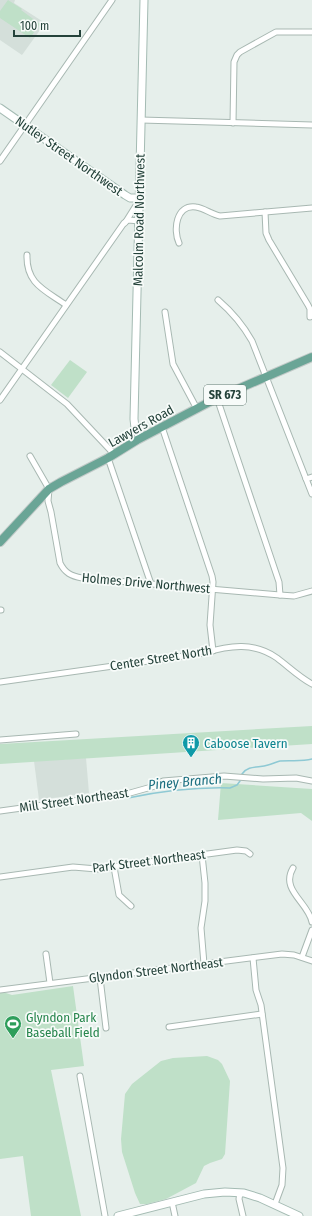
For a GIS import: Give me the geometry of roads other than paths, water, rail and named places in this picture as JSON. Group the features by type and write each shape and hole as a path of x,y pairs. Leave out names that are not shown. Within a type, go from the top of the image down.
{"main road":[{"name":"Malcolm Road Northwest","path":"140,438 134,419 140,221 144,0"},
{"name":"Nutley Street Northwest","path":"0,108 125,195 130,198 140,198"},
{"name":"Lawyers Road","path":"0,542 49,489 60,482 111,456 140,438 216,398 312,357"},
{"path":"118,1216 218,1192 240,1193 255,1196 300,1216"}],"street":[{"path":"0,161 112,0"},
{"path":"232,123 234,62 237,55 276,32 312,32"},
{"path":"141,120 312,125"},
{"path":"0,400 140,198"},
{"path":"179,243 176,234 177,219 180,213 187,208 196,207 220,216 312,208"},
{"path":"264,212 268,240 308,305 310,309 310,317"},
{"path":"124,223 128,220 140,221"},
{"path":"27,255 28,268 32,278 40,287 66,305"},
{"path":"218,300 234,314 247,332 267,377 312,494"},
{"path":"164,312 173,364 197,409"},
{"path":"0,352 67,404 111,456 151,584"},
{"path":"216,398 279,582 280,595"},
{"path":"162,427 211,572 212,589 210,625 213,650"},
{"path":"30,456 49,489"},
{"path":"306,479 312,477"},
{"name":"Holmes Drive Northwest","path":"49,489 48,501 60,563 65,572 74,576 82,578 294,596 312,591"},
{"name":"Center Street North","path":"0,682 205,653 234,646 262,650 277,658 300,677 312,684"},
{"path":"0,740 76,734"},
{"name":"Mill Street Northeast","path":"0,811 130,793 155,786 162,781 224,776 263,780 296,778 312,781"},
{"name":"Park Street Northeast","path":"0,877 73,867 90,869 114,867 237,850 246,851 250,854"},
{"path":"202,855 206,883 201,928 204,964"},
{"path":"114,867 119,895 131,906"},
{"path":"293,868 289,878 291,889 308,911 312,922"},
{"path":"302,957 312,930"},
{"path":"46,954 50,983"},
{"name":"Glyndon Street Northeast","path":"0,990 286,954 302,957 312,961"},
{"path":"252,958 256,990 261,1000 283,1168 282,1185 274,1204"},
{"path":"100,978 106,1028"},
{"path":"169,1027 262,1014"},
{"path":"80,1076 105,1216"},
{"path":"240,1193 239,1199 243,1216"},
{"path":"172,1202 175,1216"}],"waterway":[{"name":"Piney Branch","path":"242,774 247,769 265,766 280,761 300,761 312,759"},
{"name":"Piney Branch","path":"128,798 179,790 230,788 237,785 240,781"}],"place":[{"name":"Caboose Tavern","path":"191,758"},
{"name":"Glyndon Park Baseball Field","path":"13,1039"}]}
